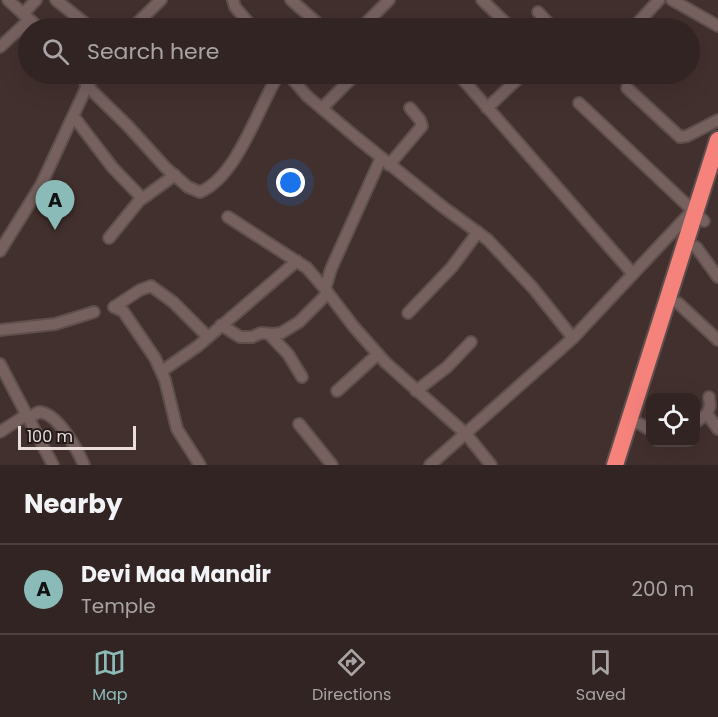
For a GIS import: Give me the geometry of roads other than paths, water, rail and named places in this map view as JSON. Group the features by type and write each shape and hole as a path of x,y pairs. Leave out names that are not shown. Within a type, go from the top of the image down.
{"highway":[{"path":"615,465 640,425 718,140"},
{"path":"627,465 696,247 697,215 718,177"}],"street":[{"path":"8,0 26,17 36,0"},
{"path":"56,0 78,18"},
{"path":"233,0 245,18"},
{"path":"291,0 312,18"},
{"path":"371,18 389,0"},
{"path":"482,0 501,18"},
{"path":"642,18 659,0"},
{"path":"672,0 718,27"},
{"path":"140,18 153,2"},
{"path":"538,12 544,18"},
{"path":"0,47 18,26"},
{"path":"0,251 41,185 87,86 175,176 188,187 200,192 219,178 244,143 273,84"},
{"path":"295,84 385,162 478,232 517,270 573,338"},
{"path":"322,108 346,84"},
{"path":"467,84 633,274"},
{"path":"487,108 512,84"},
{"path":"627,88 680,137 687,136 718,120"},
{"path":"429,465 573,338 633,274 697,215 579,103"},
{"path":"221,325 240,337 252,337 261,333 277,334 293,326 327,291 331,269 385,162 422,126 410,108"},
{"path":"74,117 106,160 142,198"},
{"path":"109,238 142,198 175,176"},
{"path":"228,217 307,267 378,354 416,391 466,434 491,465"},
{"path":"408,313 452,267 478,232"},
{"path":"696,247 718,277"},
{"path":"162,372 208,337 297,261"},
{"path":"200,465 177,429 162,372 128,317 123,311 114,307 140,290 151,286 173,302 208,337"},
{"path":"678,303 718,340"},
{"path":"0,330 55,324 94,312"},
{"path":"269,334 288,354 302,377"},
{"path":"416,391 447,367 471,342"},
{"path":"337,392 378,354"},
{"path":"0,365 54,465"},
{"path":"700,419 707,414 710,406 709,397"},
{"path":"0,432 39,412 49,415 67,435 84,465"},
{"path":"707,414 718,429"},
{"path":"299,424 333,465"}],"place":[{"name":"Devi Maa Mandir","path":"55,230"}]}
